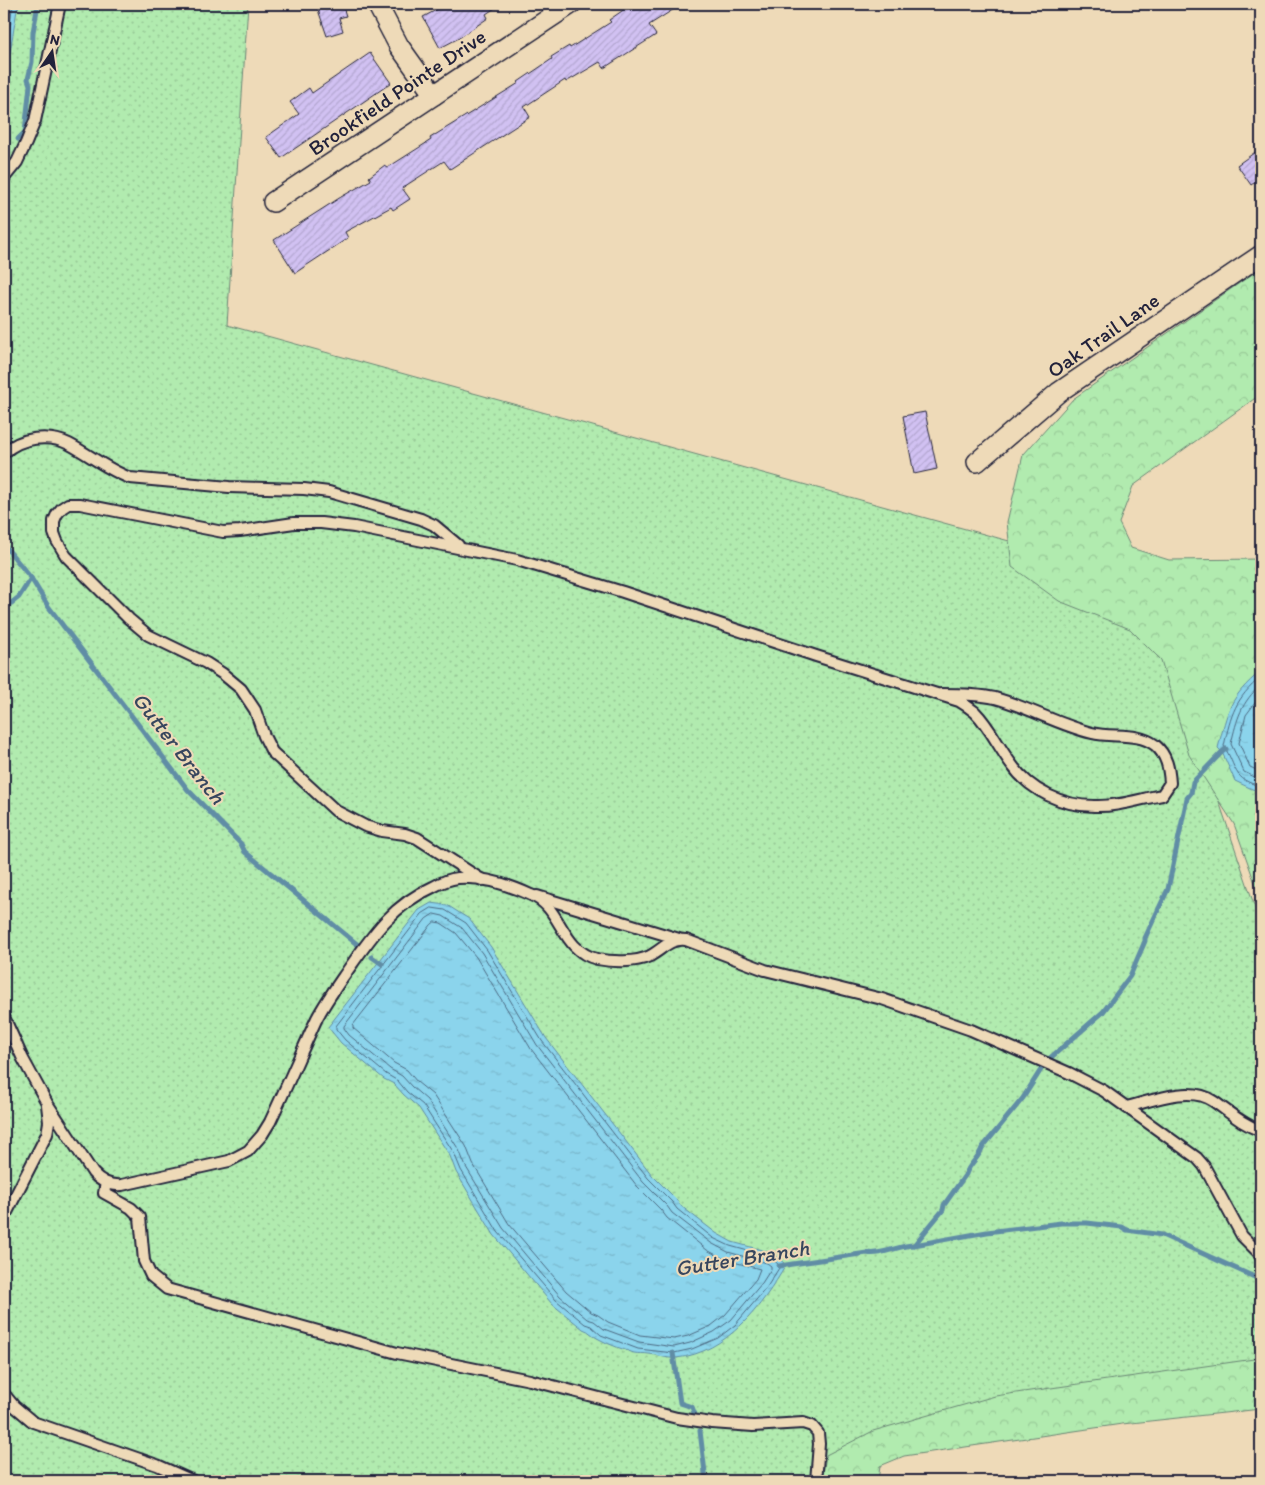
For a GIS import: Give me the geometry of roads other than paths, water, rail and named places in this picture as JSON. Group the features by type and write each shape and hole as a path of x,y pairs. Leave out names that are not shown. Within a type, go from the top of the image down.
{"street":[{"path":"378,4 400,46 434,95"},
{"name":"Brookfield Pointe Drive","path":"273,202 571,4"},
{"name":"Oak Trail Lane","path":"977,462 1059,392 1261,255"}],"lane":[{"path":"4,178 17,162 35,121 60,4"},
{"path":"4,453 20,442 32,439 49,439 67,443 117,473 130,478 229,488 304,489 330,492 421,519 434,525 460,548"},
{"path":"482,880 417,838 365,826 336,810 272,752 255,710 241,689 206,663 148,635 129,619 66,556 56,541 54,533 54,521 62,508 68,504 80,504 222,532 294,523 321,523 354,527 517,560 614,589 959,701 974,712 1012,766 1024,779 1040,791 1059,800 1080,806 1113,804 1162,795 1170,783 1167,761 1157,746 1147,740 1134,737 1092,734 995,698 974,694 941,694"},
{"path":"4,1017 47,1103 93,1174 106,1183 113,1186 152,1180 229,1161 248,1151 262,1135 270,1122 331,993 378,929 400,907 419,893 455,878 482,880 696,943 765,970 882,999 971,1030 1069,1073 1104,1091 1196,1158 1204,1166 1242,1236 1261,1255"},
{"path":"533,895 552,913 575,947 585,954 598,959 628,961 643,959 668,942 680,939"},
{"path":"1127,1108 1180,1095 1201,1095 1249,1126 1261,1131"},
{"path":"4,1218 47,1134 47,1103"},
{"path":"106,1183 104,1193 131,1208 140,1218 144,1261 151,1276 168,1289 397,1353 530,1380 677,1418 753,1426 803,1423 812,1426 818,1434 816,1481"},
{"path":"4,1394 14,1406 33,1422 157,1464 193,1481"}],"water":[{"path":"4,4 20,4 17,10 4,88"},
{"path":"1261,671 1261,791 1235,781 1222,752 1218,748 1231,705 1242,689"},
{"path":"431,903 447,905 469,919 491,947 546,1038 652,1175 681,1206 716,1233 732,1242 773,1253 786,1265 754,1311 727,1337 711,1347 694,1354 673,1358 634,1353 607,1343 583,1329 552,1304 494,1235 456,1172 450,1156 419,1108 394,1084 384,1079 341,1043 328,1027 419,910"}],"waterway":[{"name":"Gutter Branch","path":"18,139 25,132 30,85 28,79 32,62 33,32 38,4"},
{"name":"Gutter Branch","path":"4,274 8,229"},
{"name":"Gutter Branch","path":"4,545 31,578 48,606 188,790 241,844 245,852 358,945"},
{"path":"4,609 19,597 31,578"},
{"path":"1049,1059 1103,1012 1130,976 1168,889 1187,798 1191,793 1193,782 1226,749"},
{"name":"Gutter Branch","path":"372,957 382,964"},
{"path":"914,1245 943,1210 944,1205 982,1148 1023,1098 1042,1068"},
{"name":"Gutter Branch","path":"779,1266 867,1253 873,1254 908,1245 987,1232 1061,1223 1087,1223 1122,1227 1127,1230 1162,1235 1261,1280"},
{"path":"673,1353 680,1403 692,1407 695,1415"},
{"path":"4,1431 5,1468 8,1481"},
{"path":"700,1431 706,1481"}]}
